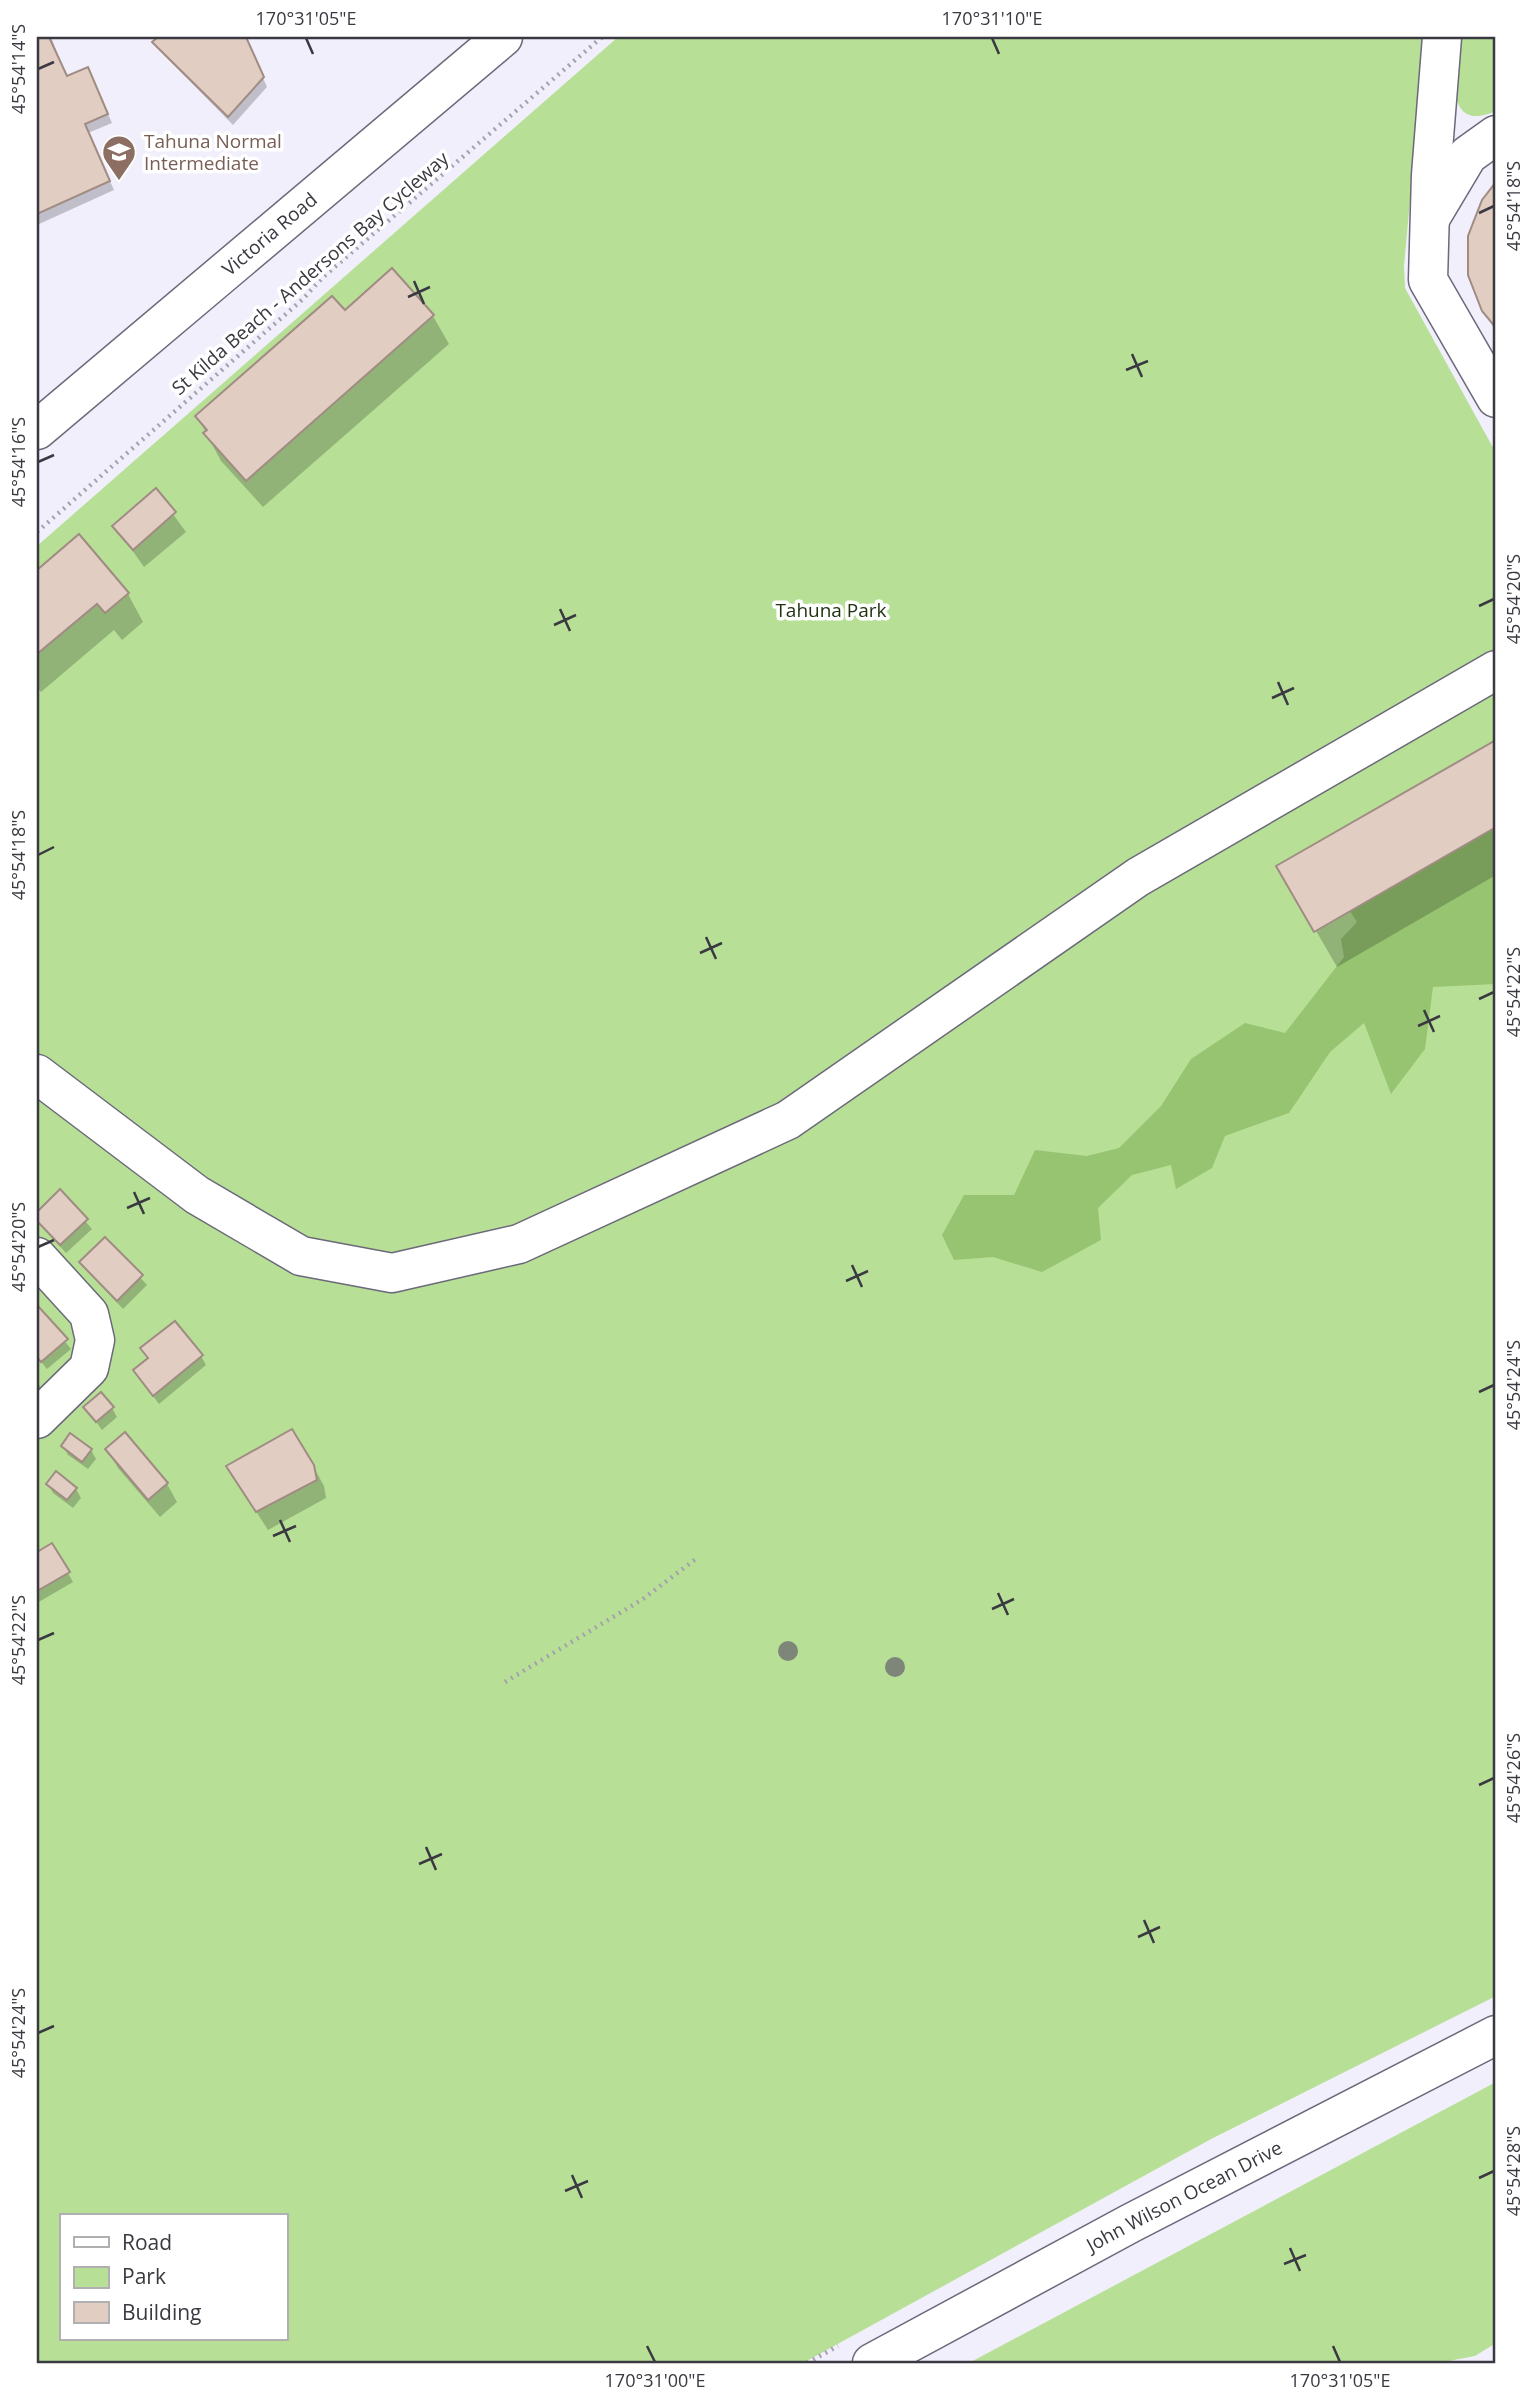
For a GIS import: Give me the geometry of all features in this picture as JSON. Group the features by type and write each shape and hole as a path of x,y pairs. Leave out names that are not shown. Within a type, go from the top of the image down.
{"street":[{"name":"Victoria Road","path":"40,421 503,37"},
{"path":"1442,37 1428,280 1496,398"},
{"path":"1430,219 1468,155 1496,135"},
{"path":"37,1073 197,1195 300,1256 392,1273 519,1244 788,1120 1138,877 1496,670"},
{"path":"37,1257 89,1314 95,1340 89,1368 37,1419"},
{"name":"John Wilson Ocean Drive","path":"872,2363 1131,2223 1496,2035"}],"path":[{"name":"St Kilda Beach - Andersons Bay Cycleway","path":"37,532 303,299 322,278 602,37"},
{"path":"505,1682 643,1599 697,1559"}],"green space":[{"name":"Tahuna Park","path":"618,37 1425,37 1404,266 1405,288 1496,453 1496,1996 1213,2138 803,2363 37,2363 37,546"},
{"path":"1458,37 1496,37 1496,111 1479,116 1467,114 1459,106 1454,80"},
{"path":"1496,827 1496,984 1433,987 1425,1049 1391,1094 1364,1023 1330,1052 1289,1113 1225,1136 1212,1168 1176,1189 1171,1165 1132,1175 1098,1208 1101,1240 1042,1272 993,1257 954,1260 942,1235 964,1195 1014,1195 1035,1150 1087,1156 1119,1148 1161,1106 1191,1059 1245,1023 1285,1033 1344,957 1341,939 1357,922 1350,911"},
{"path":"1496,2082 1496,2343 1475,2356 1438,2363 969,2363"}],"building":[{"path":"37,37 49,37 67,76 88,67 108,114 85,124 110,181 37,214"},
{"path":"158,37 246,37 264,77 228,117 152,42"},
{"path":"1496,182 1496,328 1482,311 1468,275 1468,236 1482,200"},
{"path":"392,268 434,315 246,481 203,433 207,430 195,416 332,296 345,310"},
{"path":"156,488 176,512 133,550 112,526"},
{"path":"79,534 129,593 105,613 97,604 37,654 37,570"},
{"path":"1496,740 1496,827 1314,932 1276,866"},
{"path":"60,1189 88,1219 60,1245 37,1221 37,1212"},
{"path":"105,1237 143,1275 117,1301 79,1262"},
{"path":"37,1305 68,1339 41,1362 37,1357"},
{"path":"175,1321 203,1355 153,1396 133,1370 148,1358 140,1348"},
{"path":"101,1392 114,1407 96,1422 83,1407"},
{"path":"292,1429 314,1465 317,1480 256,1512 226,1466"},
{"path":"125,1432 168,1483 148,1500 105,1449"},
{"path":"70,1433 92,1449 82,1462 61,1446"},
{"path":"56,1471 77,1488 67,1500 46,1484"},
{"path":"52,1543 70,1572 37,1591 37,1552"}],"place":[{"name":"Tahuna Normal Intermediate","path":"119,182"}]}
